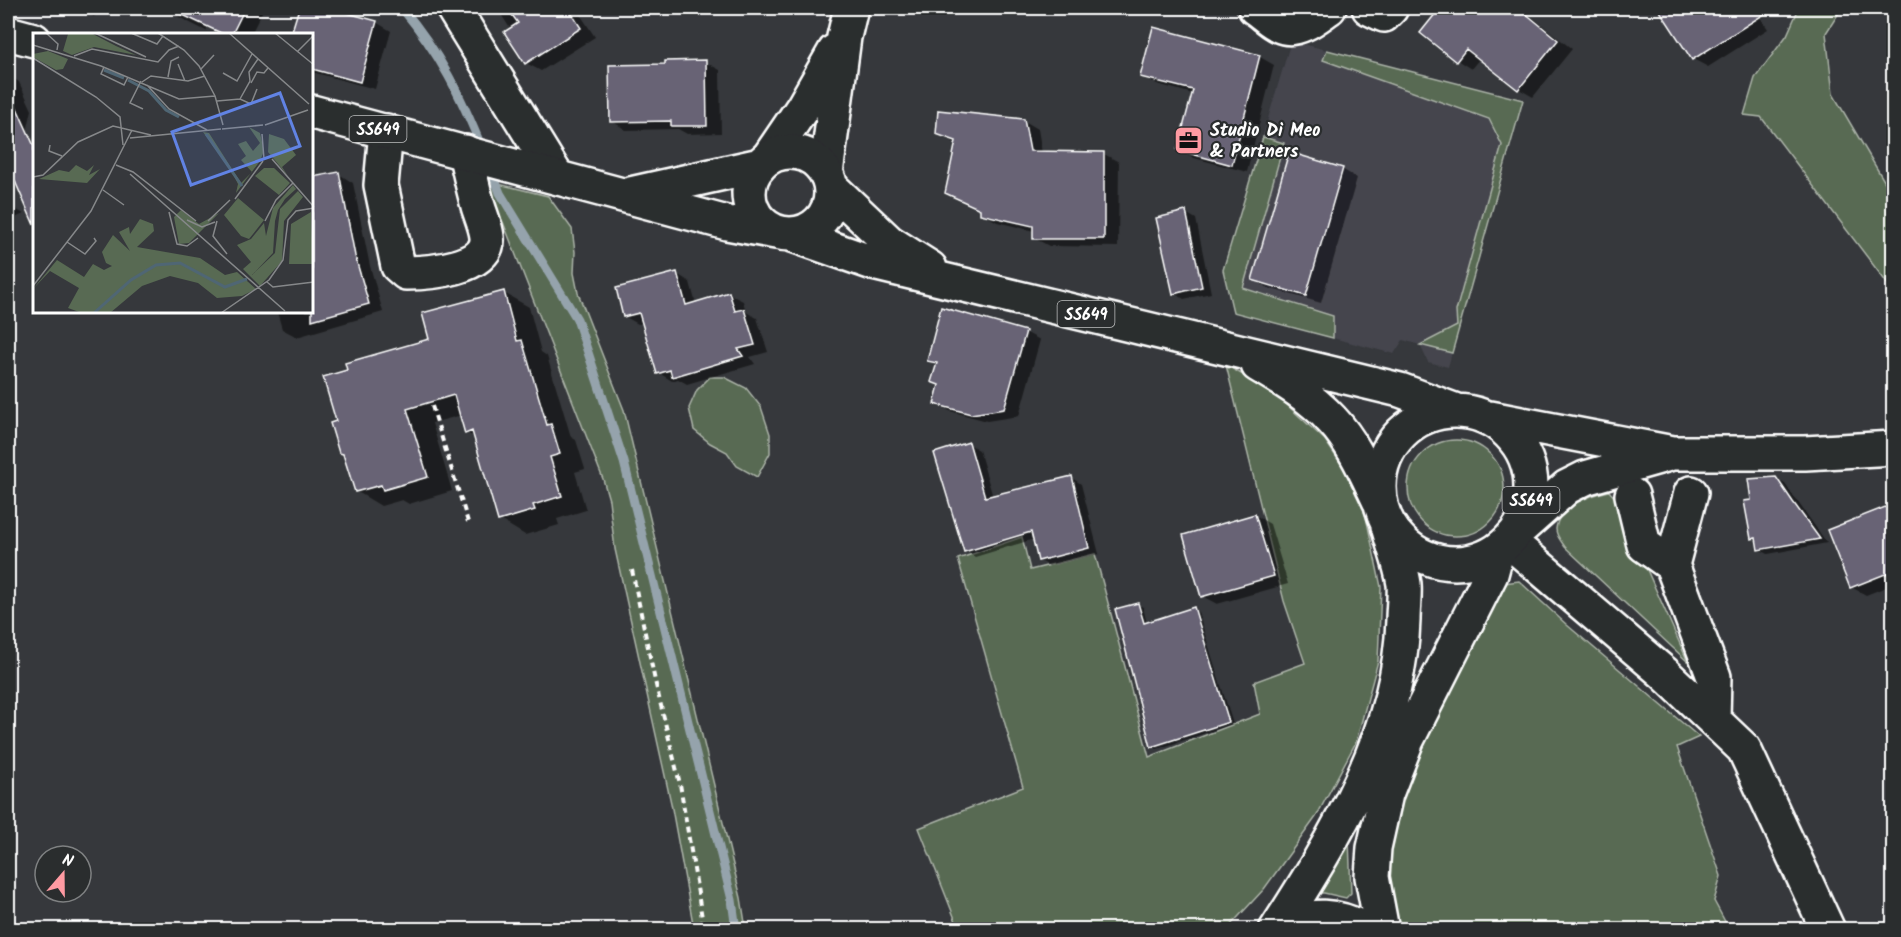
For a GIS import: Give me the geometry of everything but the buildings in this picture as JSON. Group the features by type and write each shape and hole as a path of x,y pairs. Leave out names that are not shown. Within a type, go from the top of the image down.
{"main road":[{"path":"453,8 557,177"},
{"path":"1255,8 1283,27 1296,27 1306,23 1329,8"},
{"path":"1369,8 1384,15 1391,8"},
{"path":"764,161 803,107 847,22"},
{"path":"783,233 804,232 816,225 826,214 830,201 828,180 847,22"},
{"path":"8,33 33,40"},
{"name":"SS649","path":"314,113 727,223 783,233"},
{"path":"386,131 381,185 398,266 406,273 436,272 468,263 483,252 488,239 470,176 454,149"},
{"name":"SS649","path":"625,195 764,161 782,152 801,153 818,163 828,180 889,242 957,285"},
{"name":"SS649","path":"764,161 752,176 749,189 749,202 755,215 764,225 873,263 957,285 1400,390 1454,410 1673,453 1805,453 1893,448"},
{"name":"SS649","path":"1228,348 1305,395 1334,422 1361,463 1384,512 1404,544 1425,557 1449,563 1474,562 1509,541 1567,487 1576,482 1673,453"},
{"name":"SS649","path":"1384,512 1379,474 1388,449 1405,428 1428,415 1454,410"},
{"name":"SS649","path":"1490,418 1511,434 1516,441 1526,456 1533,480 1530,507 1509,541"},
{"path":"1672,565 1691,493"},
{"path":"1632,495 1644,545 1672,565 1714,677 1713,719"},
{"path":"1276,930 1335,835 1376,745 1395,686 1402,643 1404,585 1384,512"},
{"path":"1382,930 1372,877 1374,848 1386,794 1407,740 1509,541 1664,673 1744,749 1827,930"},
{"path":"1282,930 1294,922 1319,916 1345,920 1366,930"}],"path":[{"path":"432,406 468,522"},
{"path":"632,570 655,681 680,784 704,930"}],"shaded area":[{"path":"1291,41 1523,100 1448,367 1428,362 1420,345 1403,340 1394,354 1233,312 1223,270"}],"green space":[{"path":"1799,8 1842,8 1826,33 1833,94 1893,196 1893,291 1761,117 1744,115 1755,78 1787,35"},
{"path":"1327,50 1523,100 1452,353 1420,345 1457,326 1456,311 1502,145 1489,119 1323,60"},
{"path":"1263,137 1284,143 1243,288 1333,316 1333,338 1233,312 1223,270"},
{"path":"478,179 548,196 572,229 575,252 574,273 578,293 624,410 741,898 746,929 694,929 671,803 615,549 609,500 603,479 503,222"},
{"path":"1226,365 1274,393 1325,440 1353,482 1366,517 1381,587 1378,661 1356,742 1316,817 1264,889 1227,929 959,929 919,828 1023,787 958,559 1022,537 1030,570 1095,554 1149,757 1260,714 1254,682 1305,663 1284,601"},
{"path":"710,377 724,377 746,388 761,407 770,434 770,453 757,477 737,466 727,452 710,443 694,430 689,408 697,390"},
{"path":"1456,440 1474,444 1490,454 1500,470 1504,488 1500,506 1490,522 1474,532 1456,536 1438,532 1422,522 1412,506 1408,488 1412,470 1422,454 1438,444"},
{"path":"1609,491 1615,498 1688,662 1565,547 1558,536 1556,529 1558,521 1569,508 1593,495"},
{"path":"1519,581 1567,625 1699,737 1677,747 1721,876 1714,901 1729,929 1400,929 1389,900 1383,857 1393,810 1497,584"},
{"path":"1349,839 1351,893 1346,898 1324,893 1306,893"}],"waterway":[{"path":"402,8 439,59 483,151"},
{"path":"490,166 500,193 577,319 624,462 732,900 736,930"}],"place":[{"name":"Studio Di Meo & Partners","path":"1189,140"}]}
